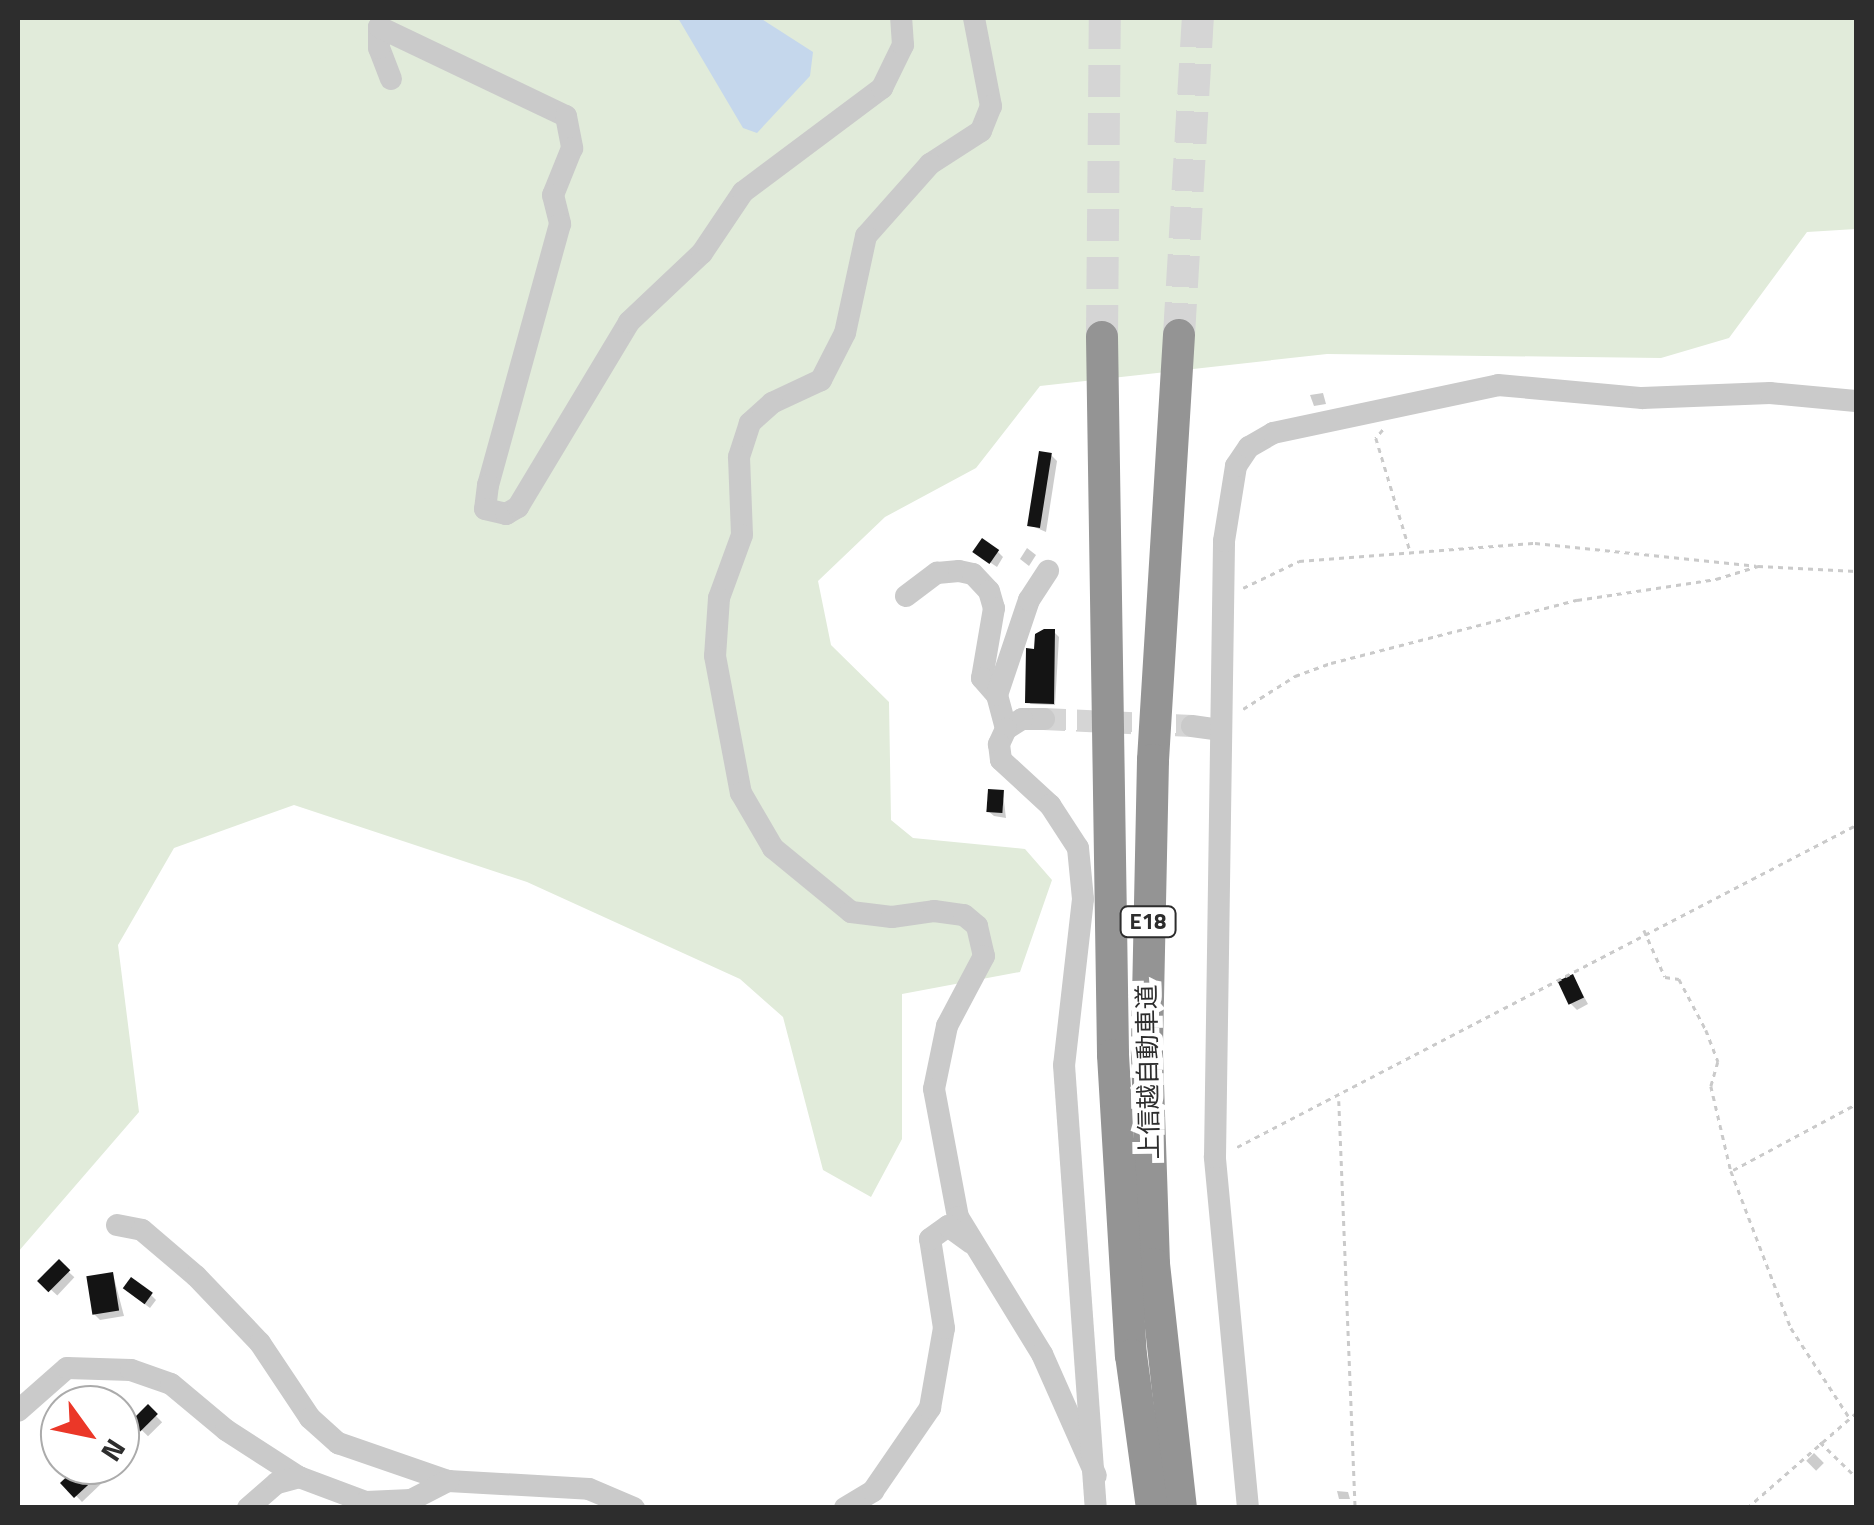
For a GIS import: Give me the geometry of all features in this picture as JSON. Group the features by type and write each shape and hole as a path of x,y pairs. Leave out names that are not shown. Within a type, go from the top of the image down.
{"highway":[{"name":"上信越自動車道","path":"1179,335 1153,760 1146,1053 1161,1358 1181,1508"},
{"name":"上信越自動車道","path":"1102,337 1114,1073 1131,1356 1152,1508"}],"street":[{"path":"391,79 379,48 380,27 566,116 572,148 554,196 560,224 488,486 485,508 506,514 518,507 629,322 702,253 743,192 882,88 903,45 901,18"},
{"path":"974,18 992,106 981,131 930,164 866,236 845,333 821,380 772,403 750,423 739,457 742,536 719,598 715,656 741,792 773,848 851,912 892,917 934,911 964,915 978,926 984,956 947,1026 934,1089 958,1217 1042,1354 1096,1476"},
{"path":"1248,1508 1215,1157 1222,599 1229,484 1249,447 1317,420 1498,385 1642,398 1770,393 1856,401"},
{"path":"906,596 937,573 958,570 973,574 989,591 994,608 982,678 997,696 1006,729 1001,760 1050,805 1078,848 1082,899 1064,1066 1078,1313 1096,1508"},
{"path":"997,696 1029,600 1048,572"},
{"path":"1006,729 1022,719 1044,719"},
{"path":"1192,726 1220,730"},
{"path":"117,1225 142,1230 196,1276 260,1343 310,1418 338,1443 448,1481 572,1486 634,1508"},
{"path":"845,1508 873,1491 930,1408 944,1328 930,1238 948,1226 974,1245"},
{"path":"18,1411 67,1368 131,1370 171,1384 226,1430 299,1477 366,1502 411,1500 448,1481"},
{"path":"248,1508 277,1482 299,1477"}],"path":[{"path":"1406,401 1376,438 1411,555"},
{"path":"1222,599 1299,561 1535,543 1856,572"},
{"path":"1220,730 1295,676 1330,663 1578,600 1716,579 1758,566"},
{"path":"1215,1157 1341,1097 1644,930 1856,825"},
{"path":"1644,930 1664,977 1679,980 1706,1030 1718,1062 1711,1086 1731,1171 1792,1328 1849,1417"},
{"path":"1341,1097 1335,1108 1348,1245 1354,1508"},
{"path":"1731,1171 1856,1104"},
{"path":"1747,1508 1856,1412"},
{"path":"1819,1441 1856,1477"}],"green space":[{"path":"18,18 1856,18 1856,229 1807,232 1729,338 1661,358 1327,354 1040,386 976,468 885,517 818,581 831,645 889,702 891,820 913,838 1025,849 1052,880 1020,972 902,994 902,1139 871,1197 823,1170 783,1017 740,979 527,882 294,805 174,848 118,945 139,1112 18,1252"}],"water":[{"path":"678,18 760,18 813,52 810,76 757,133 743,128"}],"building":[{"path":"1039,451 1052,453 1040,528 1027,526"},
{"path":"982,538 999,550 989,564 972,552"},
{"path":"1055,629 1054,704 1025,703 1026,648 1034,649 1035,634"},
{"path":"988,789 1004,790 1002,813 986,812"},
{"path":"1573,974 1584,998 1569,1005 1558,981"},
{"path":"59,1259 70,1270 48,1292 37,1281"},
{"path":"113,1272 119,1311 92,1315 86,1276"},
{"path":"131,1277 153,1293 145,1304 123,1288"},
{"path":"148,1404 158,1414 140,1432 140,1412"},
{"path":"62,1485 88,1485 74,1498"}],"tunnel":[{"path":"1102,337 1105,18"},
{"path":"1179,335 1198,18"},
{"path":"1044,719 1192,726"}]}
